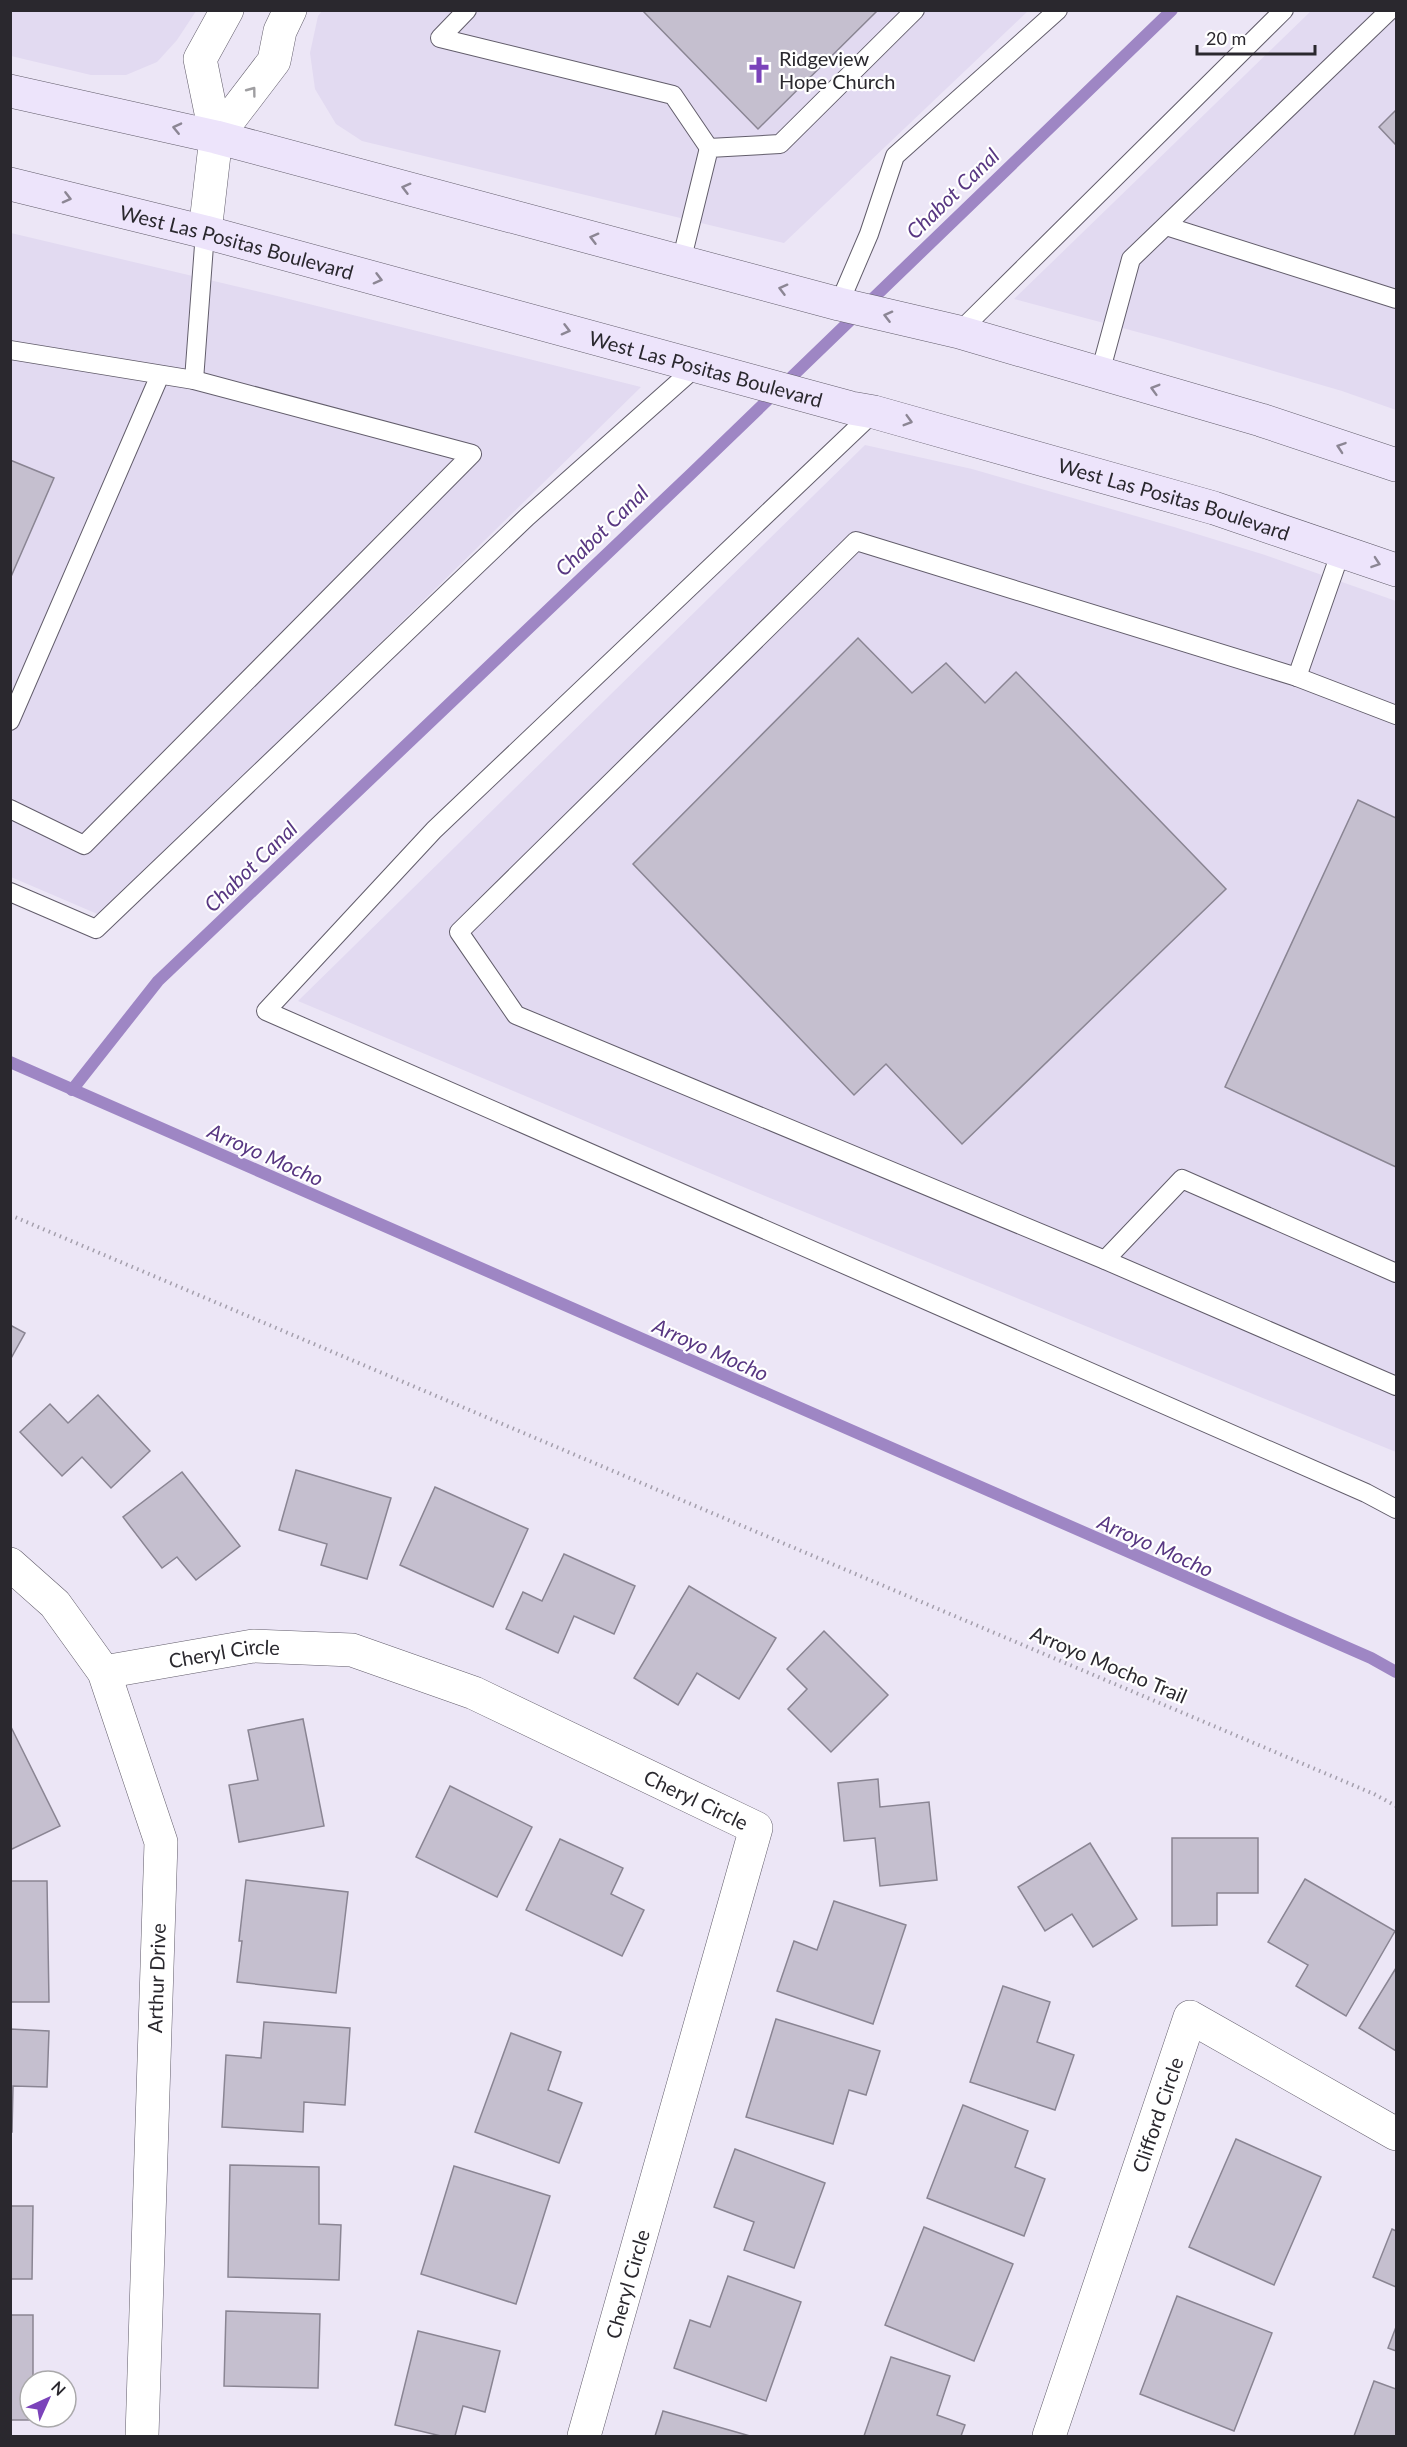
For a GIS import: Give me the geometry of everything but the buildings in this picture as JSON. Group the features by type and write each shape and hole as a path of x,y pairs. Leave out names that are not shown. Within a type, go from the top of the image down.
{"main road":[{"path":"10,91 216,137 839,304 948,330 1260,420 1396,465"},
{"name":"West Las Positas Boulevard","path":"10,184 205,232 863,410 1214,508 1396,570"}],"street":[{"path":"205,232 216,137 200,59 227,10"},
{"path":"216,137 274,61 280,31 290,10"},
{"name":"Arthur Drive","path":"10,1564 56,1604 104,1672 161,1842 142,2436"},
{"name":"Cheryl Circle","path":"104,1672 253,1646 352,1650 474,1693 756,1828 584,2436"},
{"name":"Clifford Circle","path":"1049,2436 1190,2017 1396,2134"}],"lane":[{"path":"467,10 440,38 673,95 709,148 681,262"},
{"path":"709,148 780,144 915,10"},
{"path":"839,304 869,234 895,156 1058,10"},
{"path":"948,330 1284,10"},
{"path":"1100,373 1131,259 1390,10"},
{"path":"1166,226 1396,299"},
{"path":"194,380 205,232"},
{"path":"10,350 194,380 472,454 84,845 10,809"},
{"path":"10,892 96,929 527,517 708,369"},
{"path":"10,721 160,375"},
{"path":"863,410 434,830 266,1011 1366,1493 1396,1509"},
{"path":"1396,715 1297,677 856,541 459,932 516,1015 1105,1260 1396,1386"},
{"path":"1297,677 1341,551"},
{"path":"1105,1260 1182,1179 1396,1273"}],"path":[{"name":"Arroyo Mocho Trail","path":"10,1215 808,1552 1374,1794 1396,1806"}],"shaded area":[{"path":"11,10 196,11 177,40 157,62 126,75 91,75 11,56"},
{"path":"322,11 1028,11 784,243 362,141 336,124 315,89 310,53 318,16"},
{"path":"1311,11 1396,11 1396,410 1342,391 1171,341 1014,299"},
{"path":"11,233 277,296 641,387 102,916 11,877"},
{"path":"865,445 972,469 1174,527 1265,555 1396,601 1396,1452 753,1191 298,1001"}],"waterway":[{"name":"Chabot Canal","path":"72,1090 158,981 692,473 1172,10"},
{"name":"Arroyo Mocho","path":"10,1062 1371,1658 1396,1672"}],"place":[{"name":"Ridgeview Hope Church","path":"759,70"}]}
